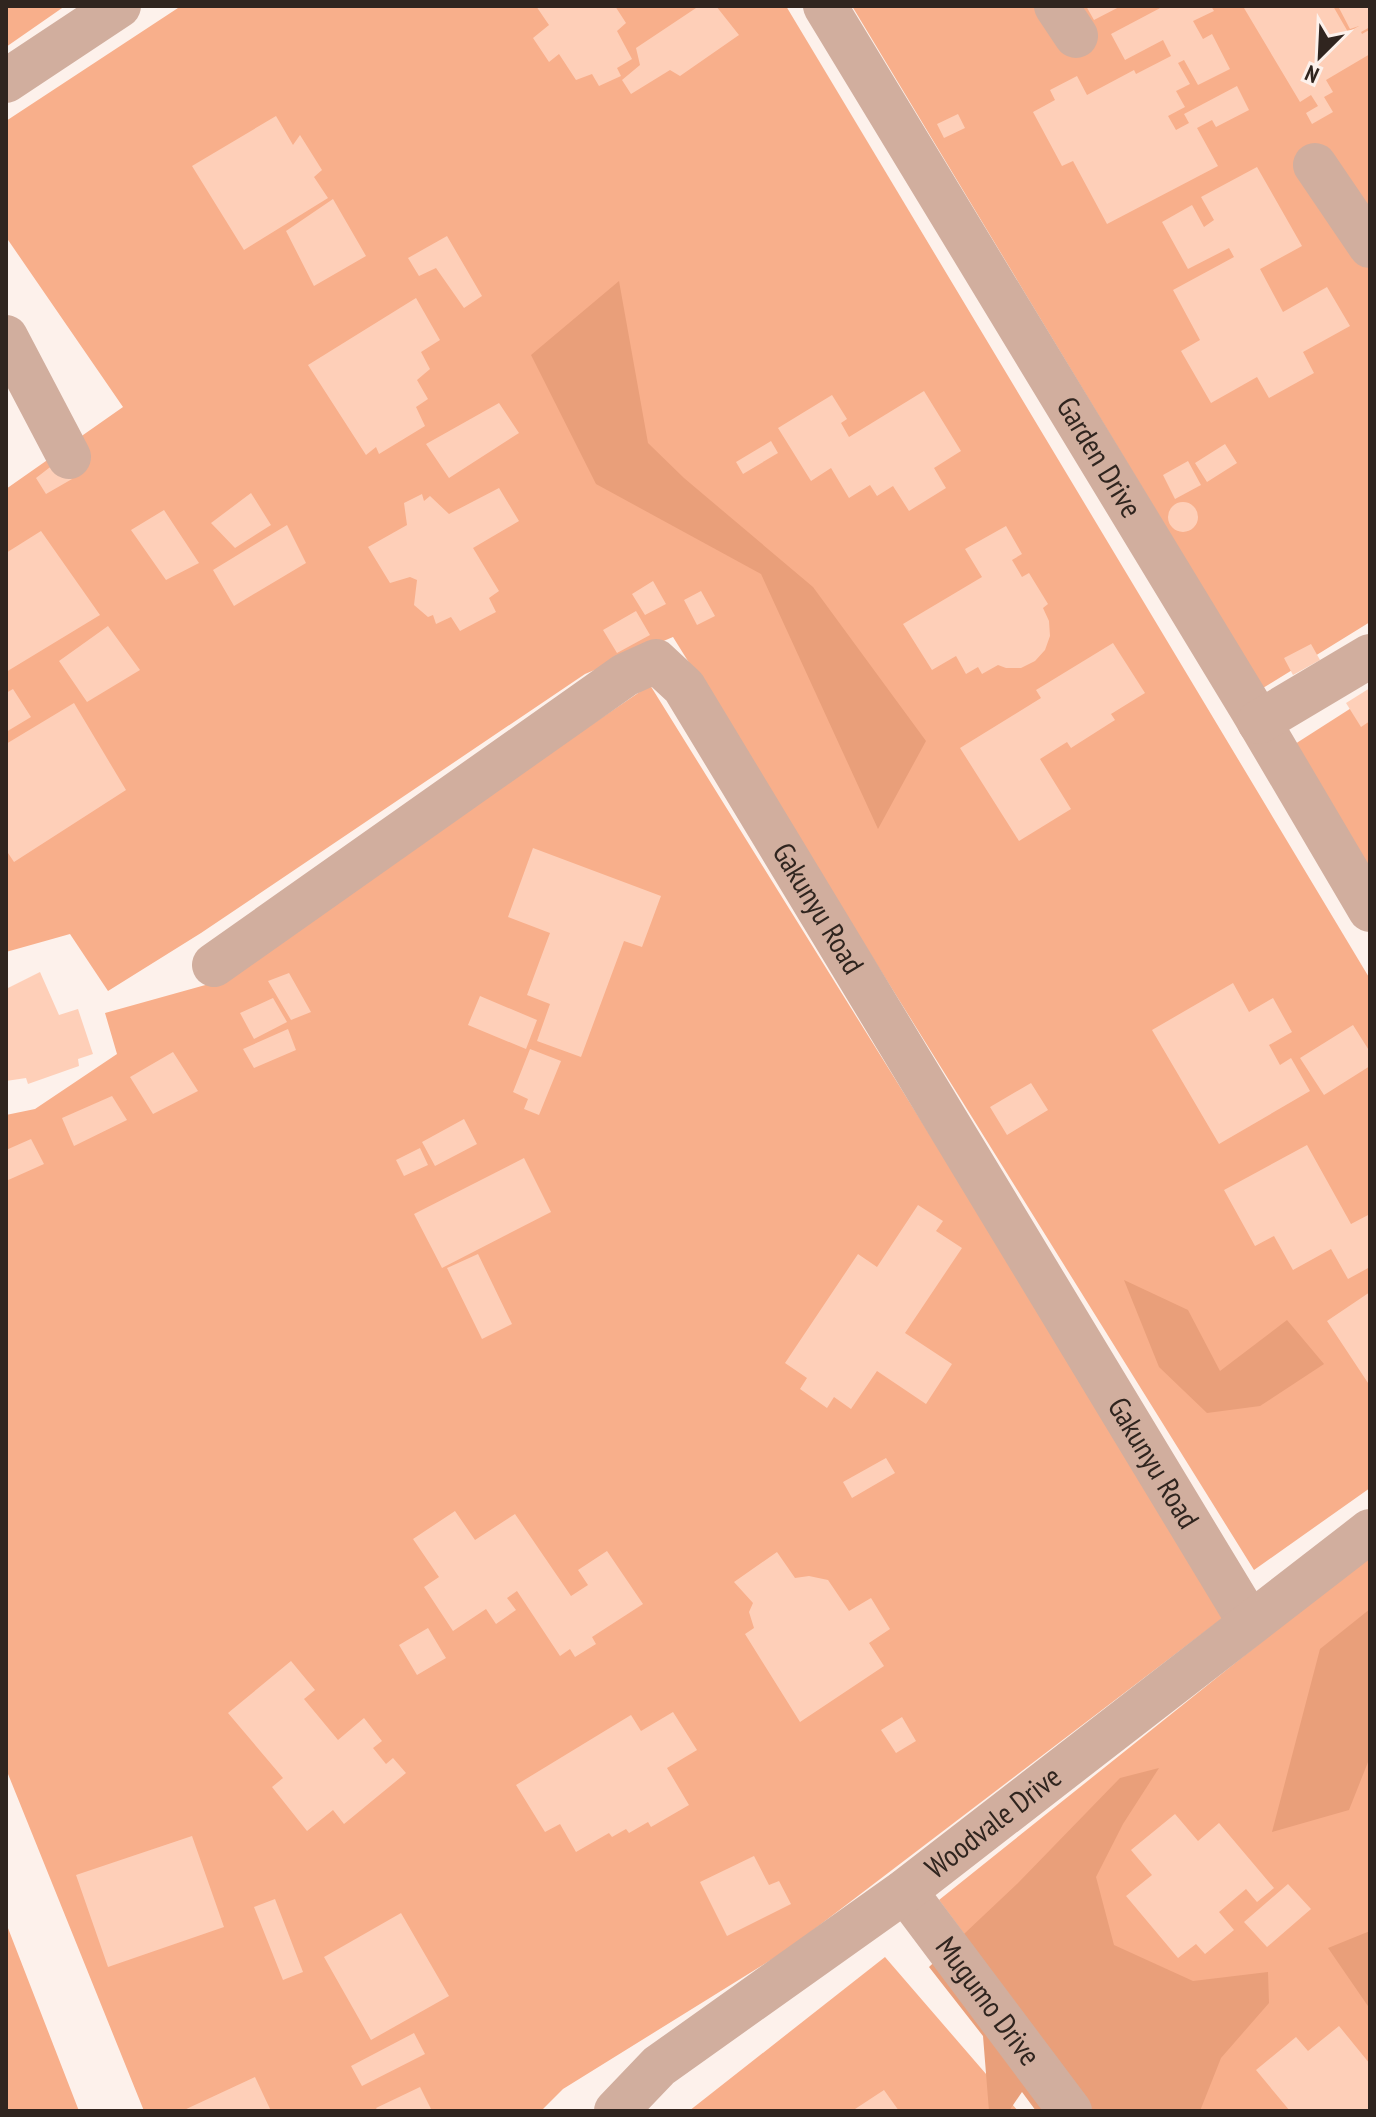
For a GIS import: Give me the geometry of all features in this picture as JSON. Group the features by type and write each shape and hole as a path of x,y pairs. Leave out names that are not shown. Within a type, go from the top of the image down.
{"street":[{"path":"6,81 119,6"},
{"name":"Garden Drive","path":"825,6 1370,910"},
{"path":"1315,165 1370,246"},
{"path":"6,337 69,457"},
{"path":"1259,722 1370,656"},
{"name":"Gakunyu Road","path":"214,965 625,675 656,661 684,687 1250,1623"},
{"name":"Woodvale Drive","path":"616,2111 659,2066 905,1891 1370,1531"},
{"name":"Mugumo Drive","path":"905,1891 1070,2111"}],"shaded area":[{"path":"6,6 65,6 6,47"},
{"path":"181,6 786,6 1370,979 1370,1488 1254,1570 673,637 585,674 201,933 108,991 70,934 6,952 6,489 123,407 6,237 6,121"},
{"path":"852,6 1370,6 1370,622 1263,688"},
{"path":"619,281 648,443 684,478 813,587 926,741 878,829 761,574 596,484 531,355"},
{"path":"650,685 1228,1614 787,1950 563,2089 541,2111 144,2111 6,1769 6,1115 35,1109 117,1054 105,1013 209,984"},
{"path":"1370,696 1370,868 1295,744"},
{"path":"1124,1280 1188,1310 1220,1371 1287,1320 1324,1364 1260,1406 1207,1413 1159,1367"},
{"path":"1370,1555 1370,2111 1096,2111 939,1900"},
{"path":"1370,1609 1370,1757 1349,1810 1272,1832 1320,1649"},
{"path":"1159,1768 1123,1824 1096,1877 1114,1945 1193,1981 1268,1972 1269,2003 1221,2058 1200,2111 1036,2111 1022,2092 1009,2111 989,2111 983,2036 929,1967 1018,1883 1120,1778"},
{"path":"6,1923 79,2111 6,2111"},
{"path":"1370,1931 1370,2009 1328,1948"},
{"path":"885,1957 1018,2111 689,2111"}],"building":[{"path":"536,6 615,6 626,23 617,31 632,59 617,68 621,76 599,86 592,74 576,80 559,54 549,62 533,38 549,25"},
{"path":"699,6 716,6 739,35 680,76 670,70 631,94 622,80 640,65 636,48"},
{"path":"1086,6 1121,6 1094,20"},
{"path":"1164,6 1211,6 1214,11 1193,21 1203,39 1212,34 1230,69 1198,85 1184,60 1178,63 1190,84 1176,91 1185,107 1168,116 1176,130 1189,123 1184,114 1237,86 1249,110 1216,127 1212,120 1197,128 1218,166 1107,224 1073,161 1062,166 1033,112 1055,100 1050,90 1077,76 1087,95 1134,70 1136,74 1171,56 1163,40 1125,60 1111,34"},
{"path":"1333,6 1348,32 1359,26 1350,29 1338,6 1370,6 1370,27 1361,32 1370,32 1370,54 1326,80 1333,92 1324,97 1333,112 1312,124 1306,113 1318,106 1311,95 1300,102 1244,8"},
{"path":"958,114 965,128 944,138 937,124"},
{"path":"276,116 293,145 300,135 322,170 314,177 328,198 244,250 192,166"},
{"path":"1257,167 1302,246 1260,269 1283,312 1327,287 1350,326 1303,352 1314,373 1269,398 1257,377 1211,403 1181,351 1200,340 1173,290 1234,257 1229,248 1188,269 1162,222 1192,205 1204,227 1214,220 1201,197"},
{"path":"333,199 366,256 314,286 286,231"},
{"path":"447,236 482,296 464,308 436,268 419,276 408,258"},
{"path":"416,298 440,340 421,352 430,369 417,380 428,399 416,407 425,426 379,454 376,447 366,455 308,365"},
{"path":"924,391 961,451 934,468 946,488 909,511 893,486 877,496 870,485 849,498 831,468 811,481 778,428 832,395 847,419 841,423 849,437"},
{"path":"499,403 519,433 449,478 426,444"},
{"path":"771,441 778,453 743,474 736,462"},
{"path":"1225,444 1237,463 1207,482 1195,463"},
{"path":"58,461 72,479 46,494 36,478"},
{"path":"1188,461 1201,485 1175,499 1163,475"},
{"path":"499,488 519,521 473,548 499,591 489,598 496,612 460,631 451,617 436,624 433,615 428,617 414,605 417,580 410,577 390,583 368,547 407,525 404,503 422,494 424,501 430,496 449,514"},
{"path":"251,493 271,525 235,548 211,523"},
{"path":"1183,502 1194,506 1198,517 1194,528 1183,532 1172,528 1168,517 1172,506"},
{"path":"164,510 199,563 166,580 131,530"},
{"path":"287,525 306,563 234,606 213,570"},
{"path":"1006,526 1022,554 1012,560 1022,577 1029,573 1048,604 1043,608 1049,621 1050,636 1045,650 1035,661 1021,668 998,665 982,674 978,667 966,674 956,656 932,670 903,624 982,577 965,549"},
{"path":"41,531 100,615 6,672 6,553"},
{"path":"653,581 666,604 645,615 632,594"},
{"path":"701,591 715,616 697,625 684,600"},
{"path":"636,611 650,635 617,653 603,630"},
{"path":"108,626 140,670 87,702 59,661"},
{"path":"1113,643 1145,693 1111,714 1115,720 1071,748 1067,742 1040,759 1071,809 1019,841 960,748 1041,698 1036,690"},
{"path":"1311,644 1320,660 1293,675 1284,658"},
{"path":"1370,688 1370,721 1361,727 1346,703"},
{"path":"13,689 31,717 6,732 6,693"},
{"path":"74,703 126,790 14,862 6,850 6,744"},
{"path":"533,848 661,896 642,947 624,941 581,1057 537,1041 550,1004 527,995 550,933 508,917"},
{"path":"40,972 59,1015 78,1009 93,1054 78,1059 79,1066 28,1084 26,1078 6,1081 6,989"},
{"path":"289,973 311,1012 291,1020 268,981"},
{"path":"1233,983 1249,1012 1273,998 1292,1032 1269,1045 1280,1065 1291,1058 1310,1091 1219,1144 1152,1030"},
{"path":"480,996 537,1020 526,1049 468,1025"},
{"path":"273,998 287,1022 254,1039 240,1013"},
{"path":"1353,1025 1370,1052 1370,1066 1324,1095 1300,1058"},
{"path":"288,1029 296,1050 254,1068 243,1049"},
{"path":"530,1049 561,1061 539,1115 524,1109 528,1099 513,1092"},
{"path":"173,1052 198,1091 153,1114 130,1077"},
{"path":"1031,1083 1048,1110 1007,1135 990,1107"},
{"path":"112,1096 127,1120 74,1146 62,1118"},
{"path":"464,1119 477,1144 435,1166 422,1142"},
{"path":"31,1139 44,1164 6,1181 6,1150"},
{"path":"1307,1145 1351,1224 1370,1214 1370,1267 1348,1279 1331,1249 1293,1270 1274,1236 1255,1246 1224,1190"},
{"path":"420,1148 428,1165 404,1176 396,1160"},
{"path":"524,1158 551,1212 442,1268 414,1214"},
{"path":"918,1205 943,1221 936,1231 962,1248 905,1333 952,1364 926,1404 877,1371 851,1409 834,1397 827,1408 800,1389 807,1378 785,1363 858,1254 877,1267"},
{"path":"478,1254 512,1324 482,1339 447,1268"},
{"path":"1370,1292 1370,1386 1327,1321"},
{"path":"886,1458 895,1473 852,1498 843,1482"},
{"path":"455,1511 475,1540 515,1514 571,1596 588,1585 578,1570 607,1551 643,1604 592,1637 596,1644 575,1657 570,1649 560,1656 517,1591 507,1598 516,1610 496,1624 486,1609 453,1631 424,1587 439,1577 413,1539"},
{"path":"777,1552 795,1578 809,1576 828,1580 849,1611 871,1598 890,1629 869,1643 884,1666 800,1722 745,1634 754,1628 749,1612 753,1603 734,1582"},
{"path":"428,1628 446,1658 417,1675 399,1645"},
{"path":"291,1661 315,1690 304,1699 338,1740 364,1718 382,1741 373,1748 386,1764 393,1758 406,1773 344,1824 333,1810 307,1831 272,1787 283,1778 228,1713"},
{"path":"673,1712 697,1750 667,1768 689,1805 651,1827 648,1822 629,1833 626,1829 612,1837 609,1833 576,1852 560,1824 545,1832 516,1785 631,1715 641,1731"},
{"path":"902,1717 916,1741 896,1753 881,1730"},
{"path":"1175,1814 1198,1841 1219,1823 1274,1888 1257,1902 1246,1889 1219,1912 1234,1930 1205,1954 1196,1944 1178,1958 1126,1896 1152,1875 1131,1850"},
{"path":"192,1836 224,1927 108,1967 76,1875"},
{"path":"754,1856 769,1885 779,1881 791,1904 727,1936 700,1882"},
{"path":"1288,1884 1311,1909 1267,1947 1244,1922"},
{"path":"275,1899 303,1972 283,1980 254,1907"},
{"path":"401,1913 449,1996 371,2040 324,1957"},
{"path":"1339,2026 1370,2064 1370,2111 1290,2111 1256,2070 1296,2037 1308,2051"},
{"path":"414,2033 425,2054 362,2086 351,2066"},
{"path":"255,2077 271,2111 182,2111"},
{"path":"420,2087 432,2111 378,2111 376,2108"},
{"path":"884,2090 899,2111 852,2111"}]}
